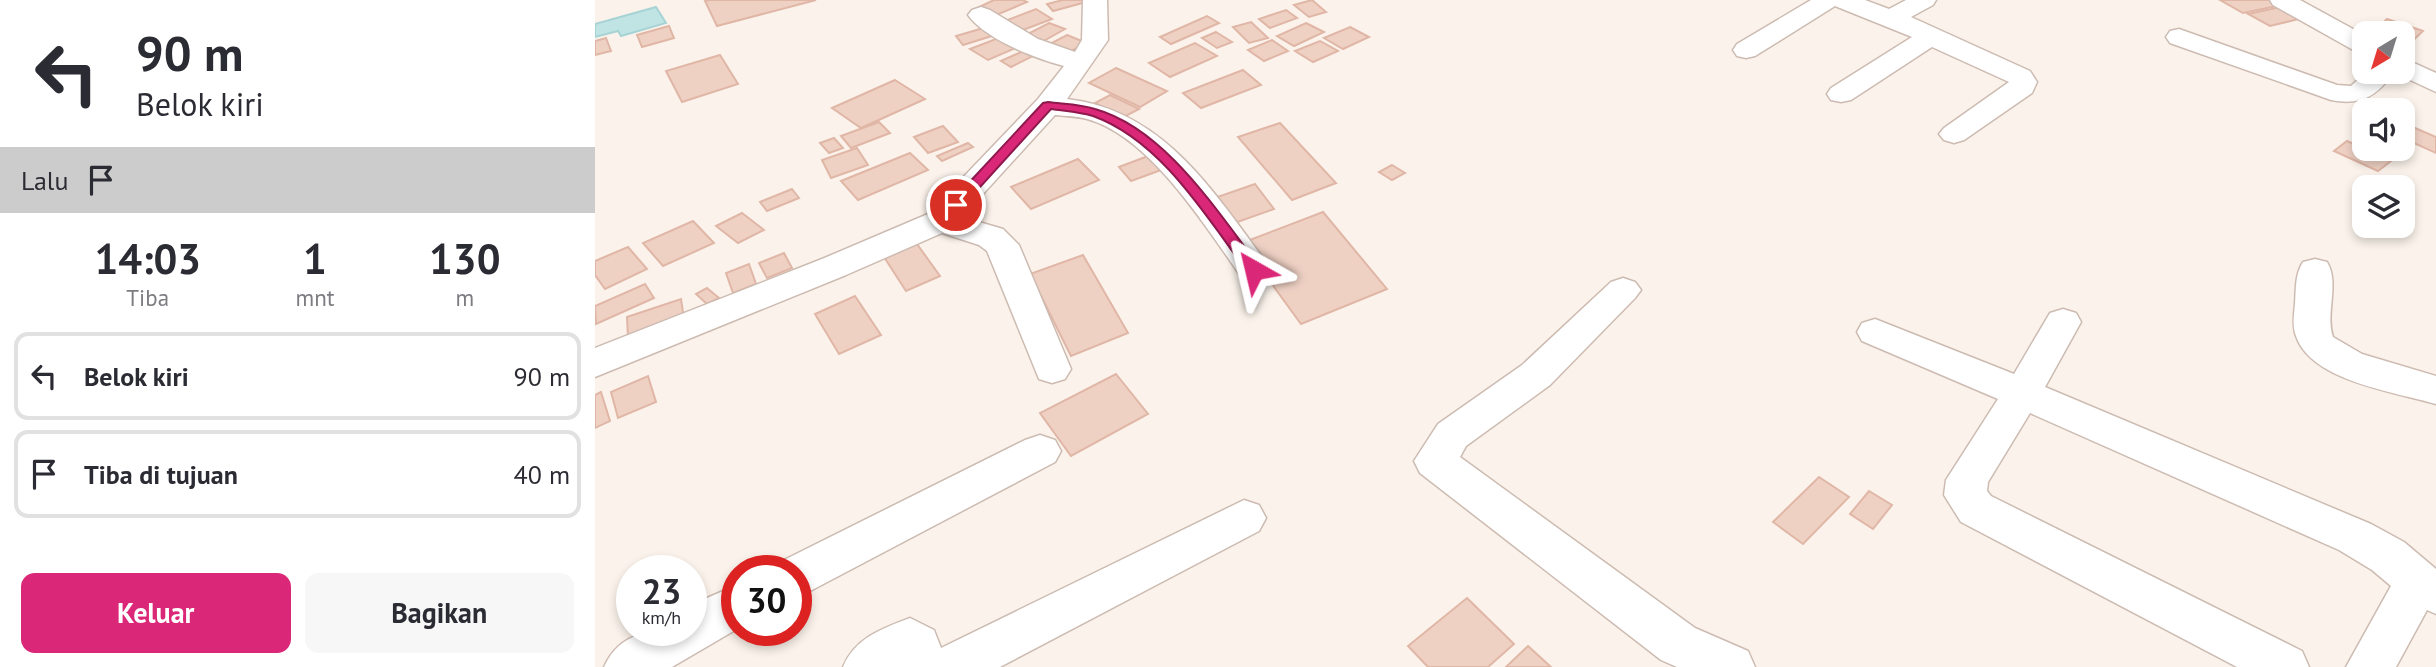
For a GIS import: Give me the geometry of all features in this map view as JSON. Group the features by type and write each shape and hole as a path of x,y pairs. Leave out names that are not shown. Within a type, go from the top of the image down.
{"street":[{"path":"595,363 834,268 940,221 1048,105 1082,61 1094,40 1095,0"},
{"path":"1746,50 1829,0"},
{"path":"1842,0 1891,18 2020,77 2022,87 1954,134"},
{"path":"1891,18 1924,0"},
{"path":"2282,0 2352,38"},
{"path":"981,15 1014,37 1046,53 1082,61"},
{"path":"1841,94 1931,36"},
{"path":"2179,37 2332,92 2353,96 2363,93 2370,84"},
{"path":"2415,73 2436,84"},
{"path":"1048,105 1101,114 1156,148 1187,181 1254,270"},
{"path":"940,221 991,237 1002,245 1052,369"},
{"path":"2315,270 2313,335 2323,351 2339,361 2436,390"},
{"path":"1623,290 1536,375 1451,435 1435,461 1678,644 1731,667"},
{"path":"2063,322 1967,480 1965,495 1976,509 2285,667"},
{"path":"1875,332 2355,537 2388,556 2427,588 2371,667"},
{"path":"812,568 1040,451"},
{"path":"952,667 1244,518"},
{"path":"867,667 897,645 910,640 917,646 919,667"},
{"path":"628,667 663,646"}],"water":[{"path":"656,7 666,23 621,36 618,31 595,37 595,24"}],"building":[{"path":"816,0 717,26 705,1"},
{"path":"994,0 1027,2 994,16 977,8"},
{"path":"1063,0 1090,1 1053,11 1047,4"},
{"path":"1312,0 1326,12 1309,17 1294,5"},
{"path":"2220,0 2273,0 2282,5 2243,13"},
{"path":"2281,7 2303,18 2270,26 2248,14"},
{"path":"1036,9 1052,19 1015,33 1000,23"},
{"path":"1286,10 1297,18 1270,28 1259,19"},
{"path":"1207,16 1219,23 1171,44 1160,37"},
{"path":"1251,22 1268,38 1249,43 1233,27"},
{"path":"1049,23 1065,29 1040,43 1024,36"},
{"path":"1306,23 1324,32 1294,46 1277,36"},
{"path":"669,26 674,38 642,47 637,35"},
{"path":"987,27 995,35 963,45 956,36"},
{"path":"1350,27 1369,37 1343,49 1324,38"},
{"path":"2415,28 2423,31 2415,39"},
{"path":"1216,32 1232,42 1217,48 1202,38"},
{"path":"1067,35 1087,43 1065,54 1046,46"},
{"path":"1001,37 1018,47 988,60 970,49"},
{"path":"606,38 611,51 595,55 595,41"},
{"path":"1272,40 1288,51 1264,61 1248,50"},
{"path":"1320,41 1338,51 1313,62 1295,51"},
{"path":"1195,43 1217,56 1170,77 1149,63"},
{"path":"1028,49 1037,54 1011,67 1001,61"},
{"path":"720,55 738,84 682,102 666,71"},
{"path":"1116,68 1167,91 1140,107 1089,83"},
{"path":"1243,70 1261,85 1201,108 1183,93"},
{"path":"895,80 925,99 861,128 832,108"},
{"path":"1110,95 1139,109 1124,117 1095,103"},
{"path":"879,122 890,133 851,148 841,136"},
{"path":"1280,123 1336,183 1292,200 1238,137"},
{"path":"943,126 958,142 928,153 914,137"},
{"path":"2415,128 2436,137 2436,153 2415,143"},
{"path":"834,138 843,148 829,153 820,143"},
{"path":"2347,141 2352,143 2352,159 2334,151"},
{"path":"968,143 973,147 942,161 937,156"},
{"path":"857,148 868,165 831,178 822,160"},
{"path":"910,153 928,170 858,200 841,181"},
{"path":"1148,156 1161,170 1131,181 1119,167"},
{"path":"1078,159 1099,180 1031,209 1011,187"},
{"path":"2356,161 2391,161 2378,171"},
{"path":"1392,165 1405,173 1392,180 1379,172"},
{"path":"1255,184 1274,209 1226,226 1209,200"},
{"path":"792,189 799,198 767,211 760,202"},
{"path":"1323,212 1387,289 1301,324 1242,243"},
{"path":"742,213 764,230 738,243 716,226"},
{"path":"693,221 714,243 663,266 643,243"},
{"path":"917,244 940,276 906,291 884,257"},
{"path":"628,247 647,269 605,289 595,275 595,261"},
{"path":"784,253 792,268 767,278 759,263"},
{"path":"1083,255 1128,333 1071,356 1030,274"},
{"path":"749,264 756,284 733,293 726,273"},
{"path":"645,284 654,298 596,324 595,306"},
{"path":"707,288 719,298 707,304 696,294"},
{"path":"855,296 881,335 839,354 815,314"},
{"path":"681,299 684,319 628,337 627,317"},
{"path":"1116,374 1148,414 1071,456 1040,413"},
{"path":"648,376 656,402 618,418 611,392"},
{"path":"601,392 610,421 595,428 595,395"},
{"path":"1819,477 1849,497 1803,544 1773,522"},
{"path":"1869,491 1892,505 1873,529 1850,514"},
{"path":"1467,598 1514,644 1488,667 1428,667 1408,646"},
{"path":"1528,646 1551,667 1506,667"}],"route":[{"path":"956,205 1048,105 1092,112 1101,114 1156,148 1187,181 1254,270"}]}
